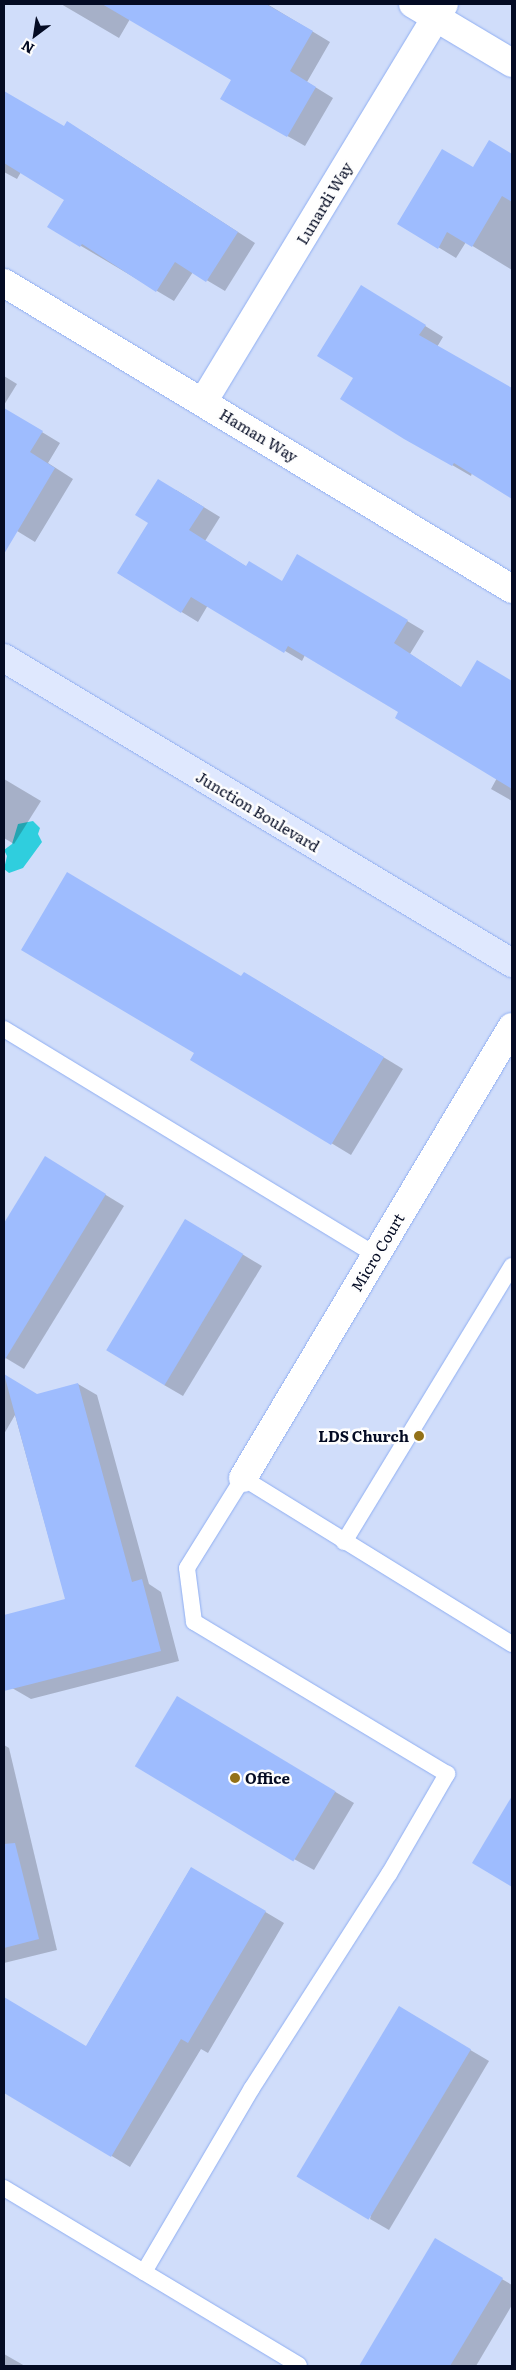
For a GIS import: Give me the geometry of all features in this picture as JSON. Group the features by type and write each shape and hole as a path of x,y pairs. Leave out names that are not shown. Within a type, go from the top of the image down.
{"main road":[{"name":"Junction Boulevard","path":"4,658 512,963"}],"street":[{"path":"413,4 440,11 512,63"},
{"name":"Lunardi Way","path":"204,402 440,11"},
{"name":"Haman Way","path":"4,283 204,402 512,590"},
{"name":"Micro Court","path":"243,1478 512,1027"}],"lane":[{"path":"4,1029 375,1255"},
{"path":"344,1542 512,1266"},
{"path":"144,2272 252,2088 389,1874 447,1774 194,1622 187,1568 243,1478 512,1644"},
{"path":"4,2188 299,2365"}],"water":[{"path":"33,821 40,828 38,834 42,842 23,868 9,873 4,869 7,856 4,850 12,844 18,824"}],"building":[{"path":"102,4 266,4 313,31 290,71 316,87 287,137 220,99 231,80"},
{"path":"4,91 64,126 67,121 238,232 206,282 175,262 156,292 82,244 80,247 47,227 64,200 4,163"},
{"path":"489,140 512,154 512,202 502,196 472,247 447,232 438,249 397,224 442,149 473,167"},
{"path":"361,285 426,325 419,335 512,388 512,499 454,463 452,466 404,439 340,399 353,378 317,356"},
{"path":"4,408 43,431 30,452 55,468 4,554"},
{"path":"158,479 204,507 189,530 246,566 249,561 282,581 297,554 408,620 394,643 461,687 477,660 512,681 512,789 395,718 398,712 288,646 284,653 191,597 181,613 117,573 148,523 135,515"},
{"path":"67,872 241,976 244,972 384,1057 331,1145 190,1060 194,1053 21,950"},
{"path":"45,1156 106,1194 4,1361 4,1223"},
{"path":"185,1219 243,1254 164,1385 106,1350"},
{"path":"4,1374 37,1394 78,1383 132,1582 142,1579 161,1651 4,1691 4,1615 65,1599"},
{"name":"Office","path":"177,1696 336,1791 293,1862 135,1766"},
{"path":"512,1796 512,1887 472,1863"},
{"path":"15,1843 39,1939 4,1948 4,1844"},
{"path":"191,1867 266,1911 188,2043 181,2039 111,2157 4,2093 4,1997 86,2046"},
{"path":"399,2006 471,2049 369,2220 297,2177"},
{"path":"435,2238 503,2278 450,2366 359,2366"}],"place":[{"name":"LDS Church","path":"419,1436"},
{"name":"Office","path":"235,1778"}]}
